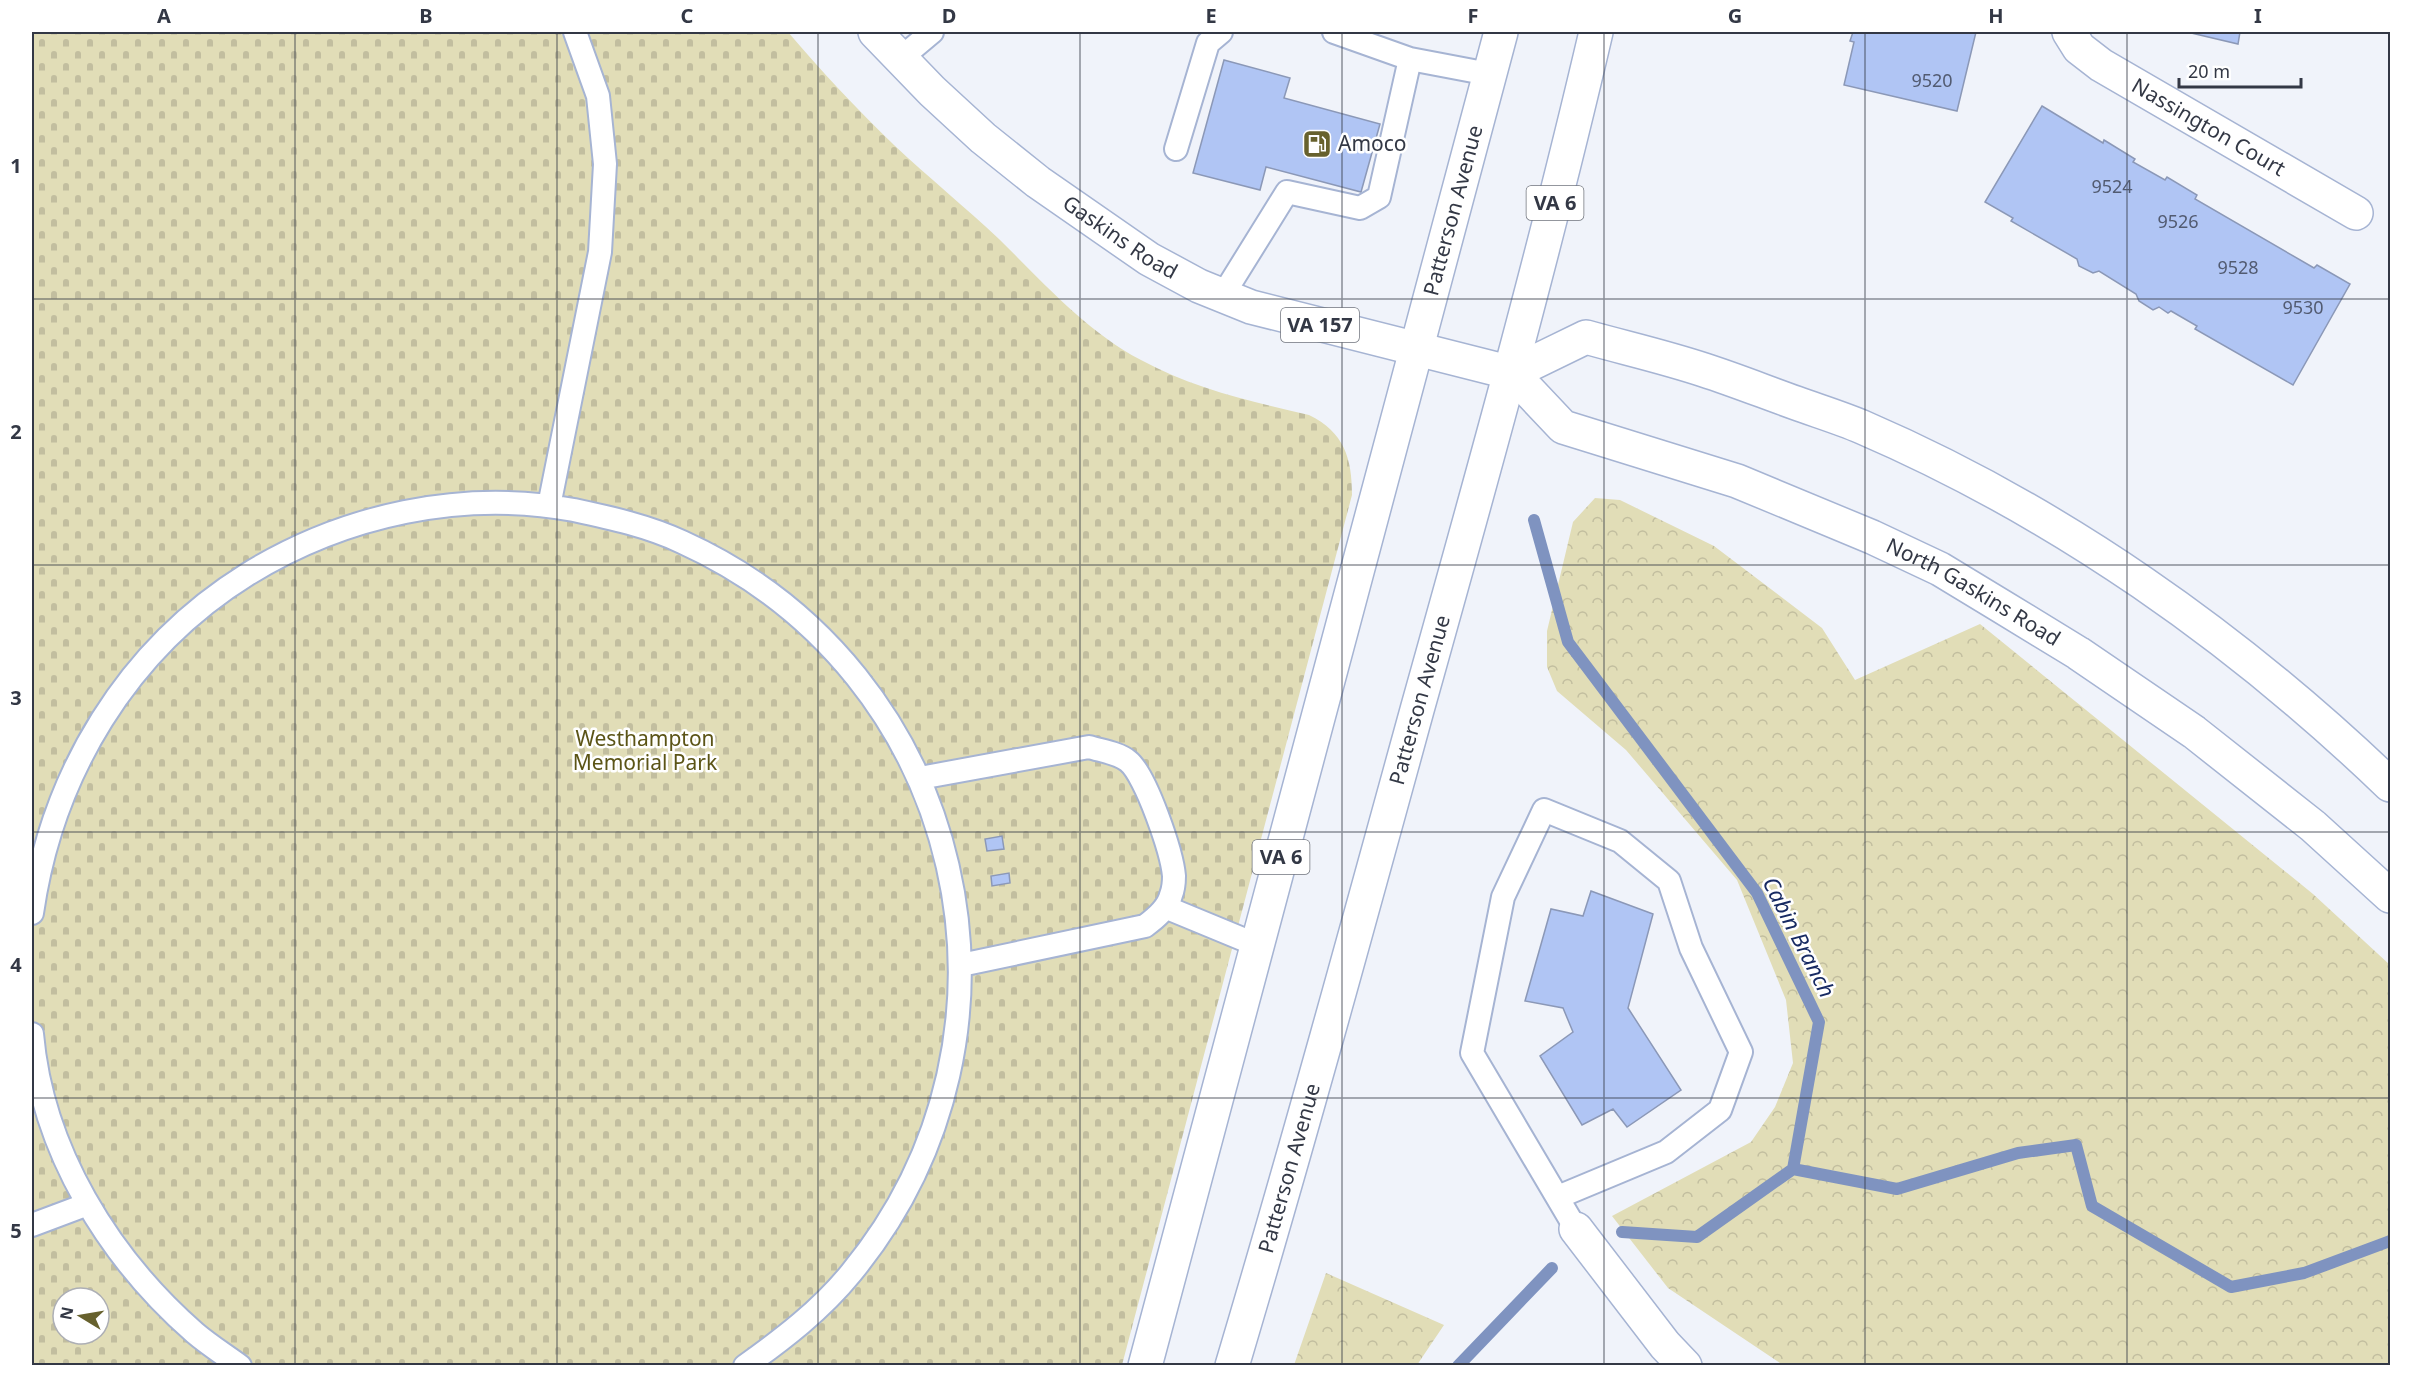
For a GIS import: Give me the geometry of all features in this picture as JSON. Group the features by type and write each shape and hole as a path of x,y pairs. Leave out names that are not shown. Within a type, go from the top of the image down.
{"main road":[{"name":"Gaskins Road","path":"875,32 983,138 1038,182 1149,259 1199,286 1260,309 1418,349"},
{"name":"Patterson Avenue","path":"1146,1365 1501,32"},
{"name":"Patterson Avenue","path":"1232,1365 1278,1212 1512,373 1562,179 1596,32"},
{"name":"Nassington Court","path":"2069,32 2079,48 2101,65 2356,213"},
{"path":"1512,373 1586,337 1704,370 1862,427 1963,476 2107,559 2241,654 2302,703 2391,785"},
{"name":"VA 157","path":"1418,349 1512,373"},
{"name":"North Gaskins Road","path":"1512,373 1563,427 1737,481 1872,537 1940,569 2078,652 2194,732 2313,826 2391,896"},
{"path":"1576,1229 1665,1345 1685,1365"}],"lane":[{"path":"549,506 600,252 605,164 598,96 575,32"},
{"path":"901,58 932,32"},
{"path":"1176,149 1208,43 1221,32"},
{"path":"1334,32 1410,59 1490,75"},
{"path":"1224,296 1287,192 1360,208 1380,197 1410,59"},
{"path":"32,913 38,871 54,816 76,763 105,713 147,659 179,626 223,590 272,560 314,540 378,518 434,506 492,503 549,506 616,519 681,541 742,574 788,607 846,663 888,718 920,778 938,823 951,869 958,917 961,965 955,1048 950,1069 934,1130 899,1206 851,1274 791,1333 745,1365"},
{"path":"920,778 1089,747 1115,754 1128,761 1137,770 1158,818 1169,854 1174,878 1171,897 1157,917 1145,926 961,965"},
{"path":"1558,1197 1666,1152 1720,1110 1741,1052 1691,948 1669,881 1620,841 1544,810 1503,897 1472,1053 1576,1229"},
{"path":"1165,907 1257,945"},
{"path":"32,1034 44,1099 63,1153 88,1204 119,1252 156,1295 197,1334 240,1365"},
{"path":"32,1225 88,1204"}],"green space":[{"name":"Westhampton Memorial Park","path":"32,32 788,32 894,145 999,239 1066,305 1102,335 1141,360 1181,379 1244,399 1309,415 1330,429 1338,438 1348,458 1352,495 1122,1365 32,1365"},
{"path":"1595,498 1620,500 1714,546 1822,628 1855,680 1980,624 2313,894 2390,965 2390,1365 1783,1365 1668,1288 1612,1216 1751,1142 1775,1107 1793,1063 1786,1000 1737,880 1626,750 1557,691 1547,667 1547,631 1573,522"},
{"path":"1326,1273 1444,1325 1417,1365 1294,1365"}],"building":[{"path":"1853,32 1976,32 1957,111 1844,85 1854,42 1850,41"},
{"path":"2187,32 2240,32 2238,44"},
{"path":"1224,60 1290,78 1284,98 1380,124 1361,192 1266,167 1260,190 1193,173"},
{"path":"2042,106 2103,143 2104,140 2135,159 2133,162 2165,180 2167,177 2197,195 2195,199 2314,268 2317,265 2350,284 2293,385 2195,329 2197,326 2171,311 2168,313 2159,307 2153,310 2139,301 2136,294 2099,271 2093,273 2079,266 2077,259 2011,221 2013,218 1985,202"},
{"path":"1002,836 1004,849 987,851 985,839"},
{"path":"1009,873 1010,883 992,886 991,876"},
{"path":"1591,891 1653,914 1628,1008 1681,1090 1627,1127 1613,1109 1582,1125 1540,1056 1573,1032 1563,1008 1525,1001 1551,909 1583,916"}],"waterway":[{"name":"Cabin Branch","path":"1534,520 1568,642 1757,893 1819,1022 1793,1169 1697,1237 1622,1232"},
{"path":"1793,1169 1897,1189 2018,1153 2076,1145 2092,1206 2231,1287 2304,1273 2390,1241"},
{"name":"Cabin Branch","path":"1458,1366 1552,1268"}],"place":[{"name":"Amoco","path":"1317,144"}]}
